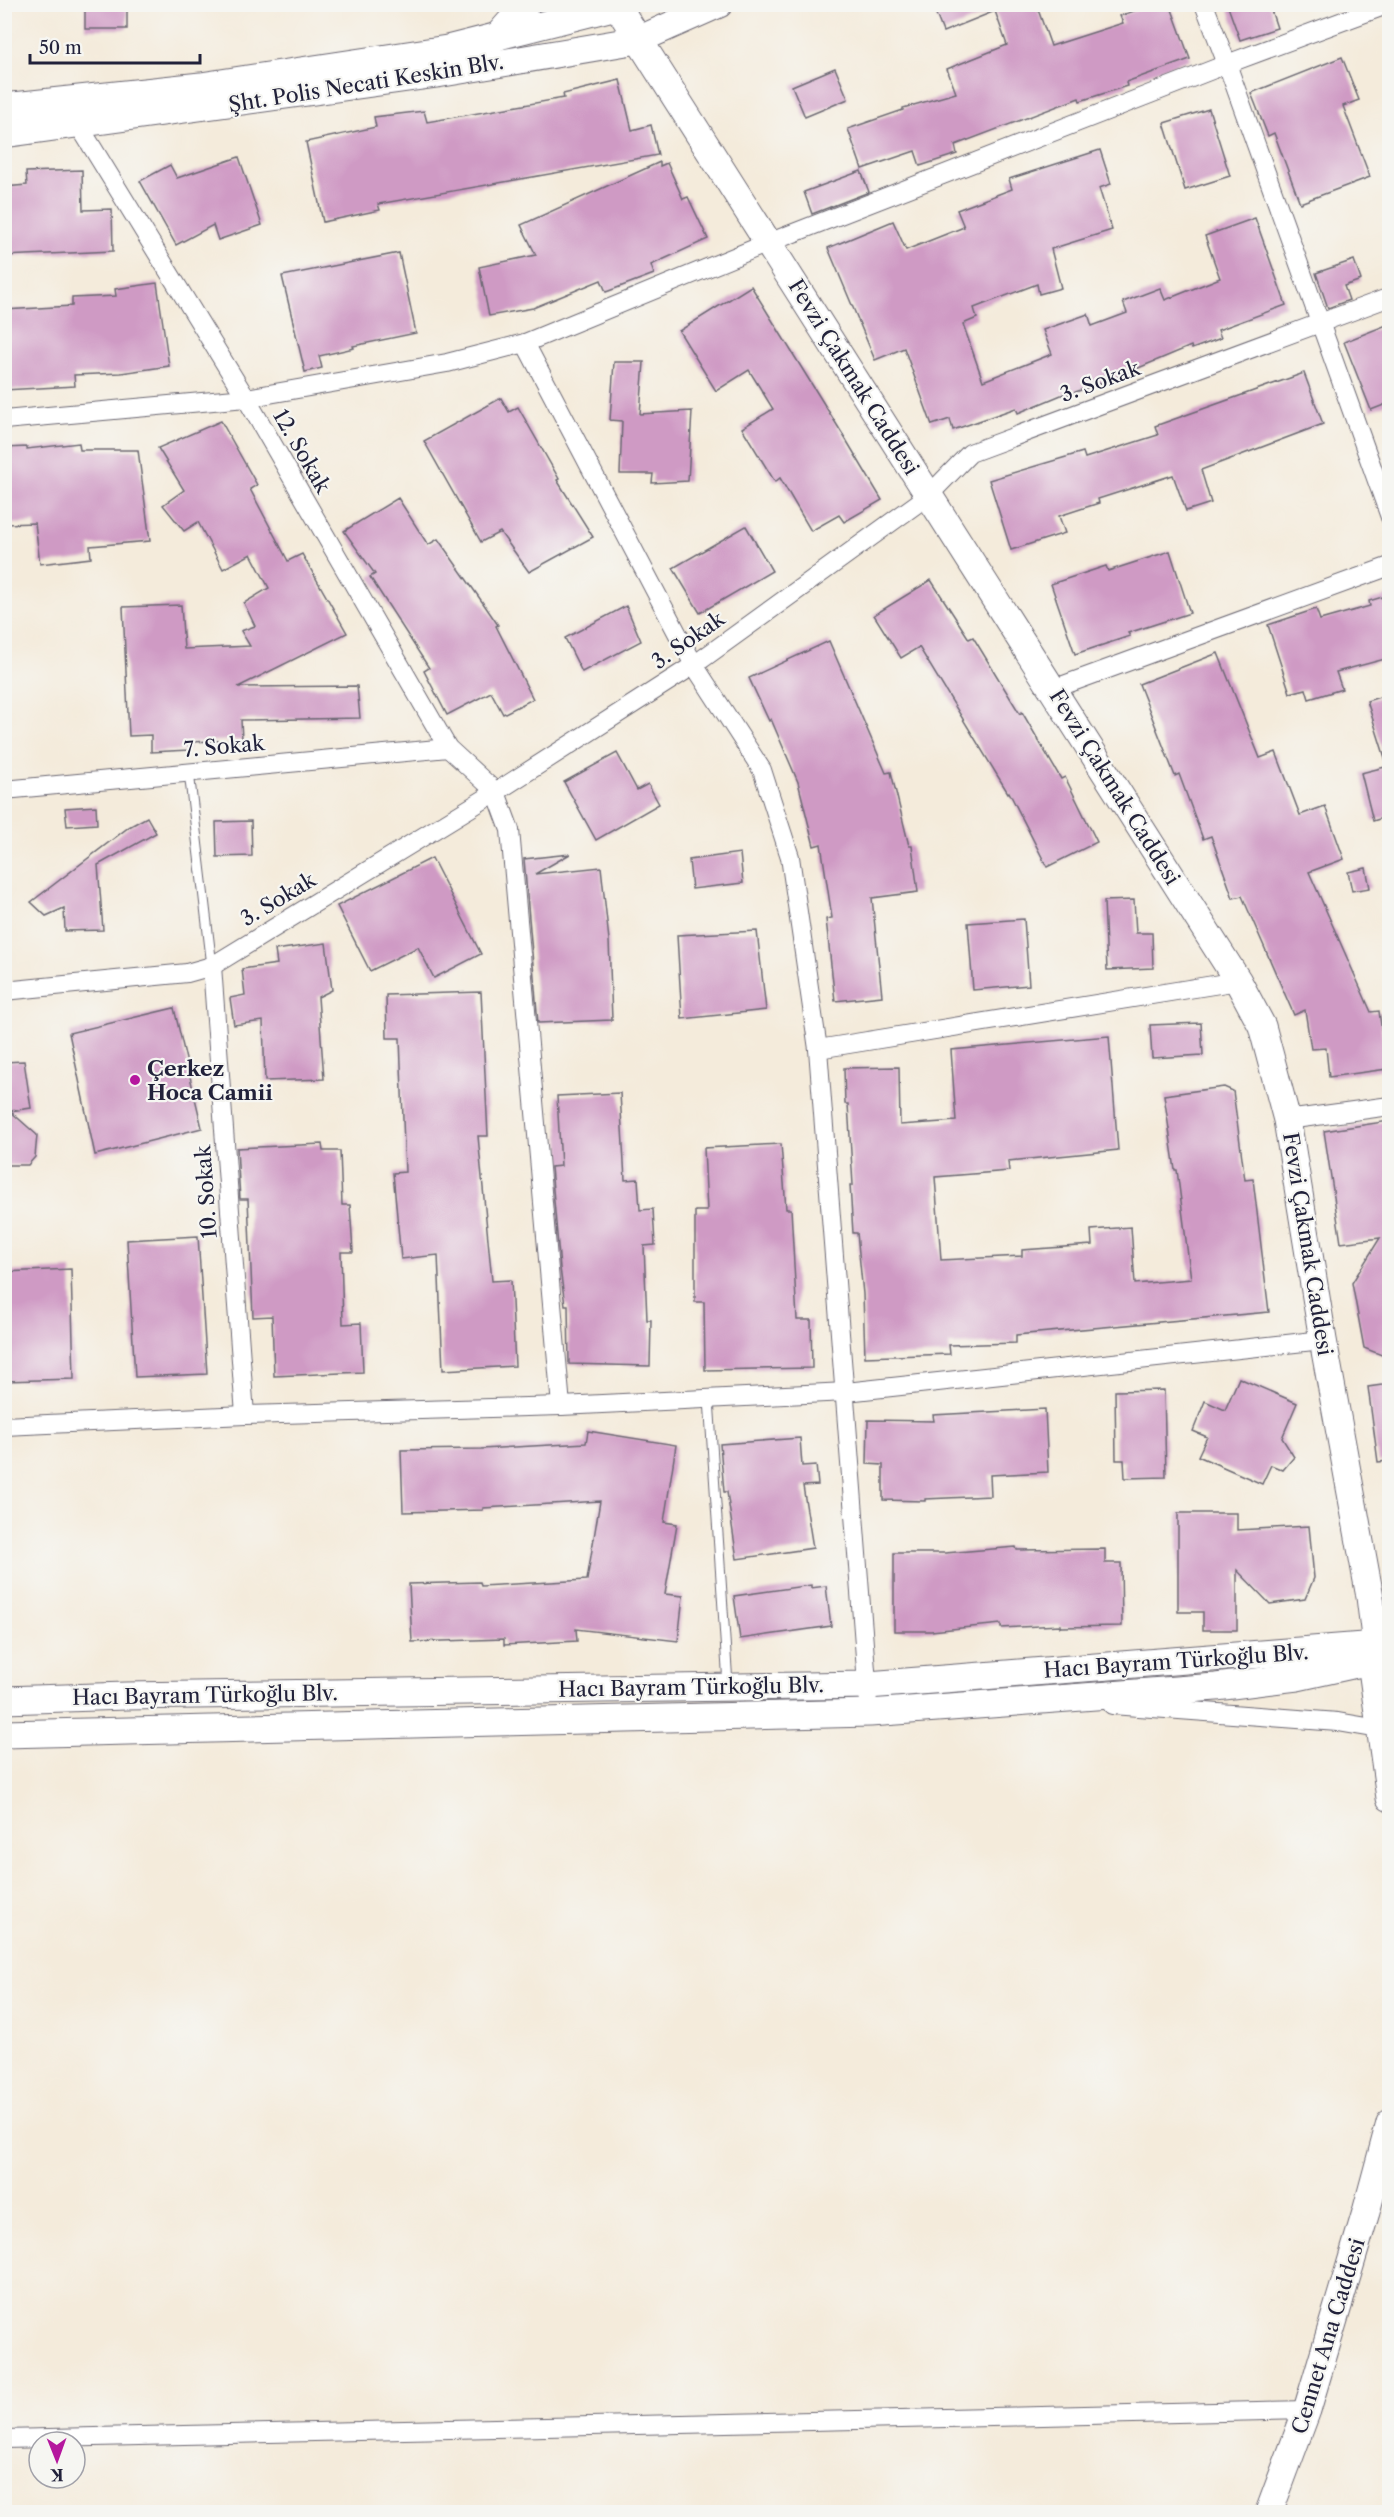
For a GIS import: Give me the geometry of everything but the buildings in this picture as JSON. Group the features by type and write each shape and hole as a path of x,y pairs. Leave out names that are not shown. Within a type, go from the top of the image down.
{"street":[{"path":"497,37 526,4"},
{"name":"Şht. Polis Necati Keskin Blv.","path":"4,134 437,74 638,40 719,4"},
{"path":"1204,4 1389,517"},
{"path":"4,420 246,398 447,363 525,343 768,243 1227,64 1389,4"},
{"name":"Şht. Polis Necati Keskin Blv.","path":"4,107 201,86 447,49 619,6"},
{"name":"Fevzi Çakmak Caddesi","path":"619,6 638,40 1238,981 1262,1026 1287,1120 1323,1340 1381,1651"},
{"name":"12. Sokak","path":"78,124 246,398 448,748 496,792"},
{"name":"3. Sokak","path":"4,991 187,974 212,966 496,792 694,665 929,495 970,453 1389,297"},
{"path":"525,343 694,665 762,770 790,857 818,1048 870,1713"},
{"path":"1053,689 1389,566"},
{"name":"7. Sokak","path":"4,790 448,748"},
{"path":"496,792 510,830 561,1406"},
{"name":"10. Sokak","path":"212,966 246,1415"},
{"path":"818,1048 1238,981"},
{"path":"1287,1120 1389,1106"},
{"path":"4,1426 246,1415 561,1406 846,1392 1323,1340"},
{"path":"1381,1651 1379,1729 1389,1798"},
{"name":"Hacı Bayram Türkoğlu Blv.","path":"4,1700 868,1684 1381,1651"},
{"name":"Hacı Bayram Türkoğlu Blv.","path":"4,1734 870,1713 1216,1687 1297,1677 1381,1651"},
{"path":"1035,1700 1338,1722 1379,1729"},
{"name":"Cennet Ana Caddesi","path":"1269,2512 1307,2410 1366,2212 1389,2123"},
{"path":"4,2439 1307,2410"}],"lane":[{"path":"189,772 212,966"},
{"path":"709,1399 729,1687"}],"place":[{"name":"Çerkez Hoca Camii","path":"135,1080"}]}
